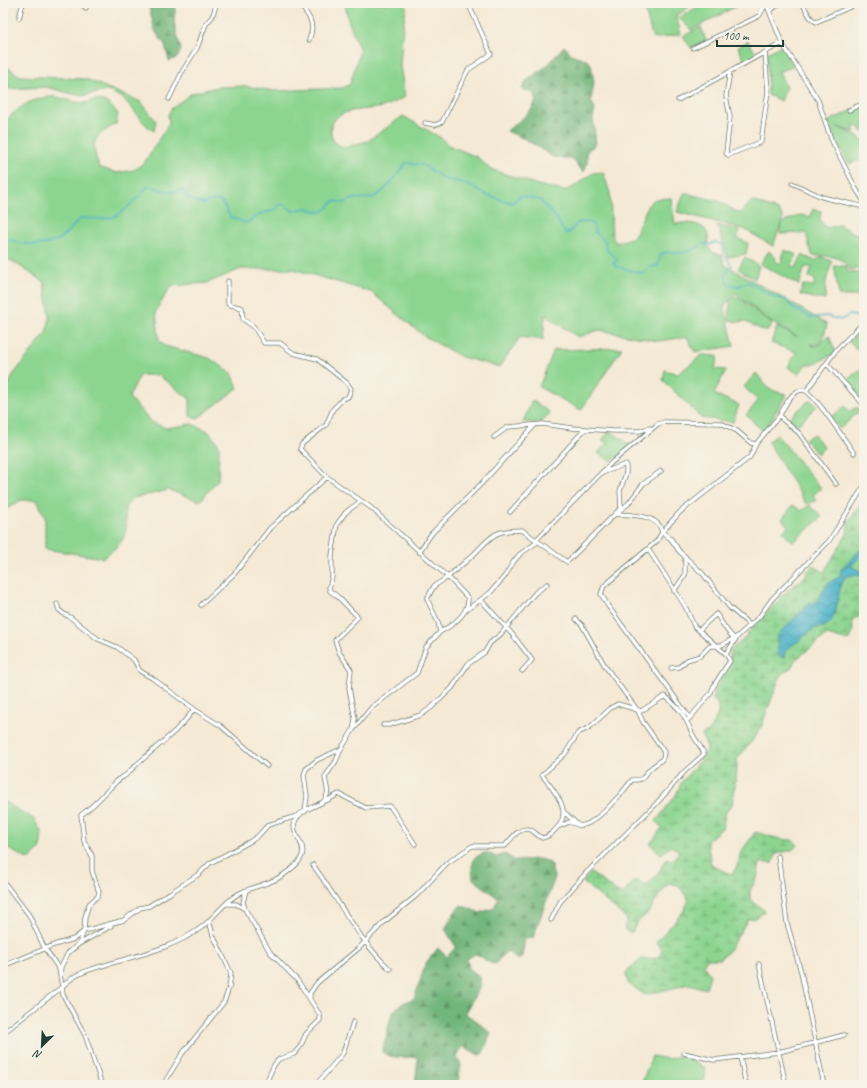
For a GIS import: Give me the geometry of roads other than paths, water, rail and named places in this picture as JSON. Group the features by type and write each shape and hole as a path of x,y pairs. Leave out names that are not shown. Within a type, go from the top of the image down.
{"street":[{"path":"18,18 23,3"},
{"path":"80,3 86,8"},
{"path":"169,99 182,72 197,48 206,24 212,17 217,3"},
{"path":"297,3 303,9 312,26 313,30 309,40"},
{"path":"425,123 435,125 442,122 468,70 491,54 468,3"},
{"path":"770,11 780,3"},
{"path":"802,3 812,20 818,22 859,3"},
{"path":"693,48 759,16 766,4 782,43 818,100 831,139 856,189 864,201"},
{"path":"678,100 782,43"},
{"path":"730,71 726,88 730,117 726,148 726,153 728,155 762,142 768,91 765,52"},
{"path":"849,110 864,103"},
{"path":"792,183 822,197 864,207"},
{"path":"228,281 228,304 242,308 243,319 254,327 264,343 280,343 293,352 317,359 350,386 351,389 348,397 343,399 333,409 326,425 302,444 300,449 327,477 391,525 448,577 468,598 469,604 466,611"},
{"path":"806,391 837,349 864,322"},
{"path":"827,364 864,405"},
{"path":"551,920 560,902 587,872 704,754 700,744 692,734 689,719 601,594 604,586 657,541 662,532 680,512 750,457 756,444 780,415 791,396 801,390 806,391 823,408 854,453"},
{"path":"780,415 783,420 799,434 836,484"},
{"path":"494,437 508,427 543,424 585,429 635,431 651,428 664,422 721,423 737,431 751,444 756,444"},
{"path":"419,552 432,533 481,484 535,425"},
{"path":"324,802 328,795 325,777 336,761 341,749 353,730 371,708 417,673 426,647 440,632 453,624 466,611 490,593 505,576 520,554 536,543 537,539 600,474 651,428"},
{"path":"510,512 585,429"},
{"path":"600,474 626,464 626,473 620,491 621,508 616,514"},
{"path":"440,632 438,622 427,599 434,586 448,577 479,550 489,538 498,533 522,530 537,539 567,562 628,504 643,484 661,471"},
{"path":"201,605 235,574 270,528 327,477"},
{"path":"726,654 738,636 759,617 772,599 829,541 864,486"},
{"path":"353,730 355,719 349,688 351,670 339,652 336,640 358,617 330,591 329,588 332,577 332,556 337,524 346,512 361,501"},
{"path":"616,514 644,516 660,526 662,532 671,539 684,556 703,574 730,608 750,625"},
{"path":"648,549 685,606 694,626 726,654 730,661 721,676 711,688 711,693 689,719"},
{"path":"674,591 685,575 684,556"},
{"path":"383,725 407,720 428,710 452,688 468,664 485,652 535,593 547,584"},
{"path":"481,600 505,628 519,641 532,660 522,671"},
{"path":"57,604 59,610 64,614 74,619 98,639 117,647 134,660 140,671 152,678 194,710 221,726 267,766"},
{"path":"699,630 716,614 725,625 728,633 733,637"},
{"path":"310,1000 310,993 317,983 365,942 384,922 416,896 439,870 472,846 505,846 524,829 533,830 538,836 544,838 560,826 569,822 578,825 586,825 622,795 632,780 639,781 644,778 651,768 660,764 664,757 664,752 643,722 638,710 605,666 582,625 576,619"},
{"path":"671,668 679,667 687,660 700,656 710,646 716,646 738,636"},
{"path":"560,826 563,811 562,803 542,775 565,754 578,733 590,727 612,707 618,704 638,710 644,710 666,696 689,719"},
{"path":"79,944 84,931 86,911 89,904 98,896 99,892 92,872 92,856 84,842 81,814 104,797 116,782 126,775 136,764 184,723 194,710"},
{"path":"305,812 307,796 304,775 306,769 317,760 341,749"},
{"path":"60,975 61,967 68,953 79,944 164,897 199,874 210,864 252,841 268,825 300,815 339,794 366,808 390,806 415,844"},
{"path":"563,811 578,825"},
{"path":"3,1033 62,987 68,980 93,969 175,944 209,921 224,905 247,890 278,878 300,862 304,852 294,827 300,815"},
{"path":"778,856 787,923 801,972 824,1085"},
{"path":"314,865 365,942 378,958 390,969"},
{"path":"3,881 29,915 46,949 59,969 63,995 83,1031 102,1085"},
{"path":"247,890 243,902 245,909 270,952 298,981 320,1015 320,1020 306,1034 300,1047 294,1054 280,1059 274,1065 265,1085"},
{"path":"862,896 864,902"},
{"path":"224,905 229,903 236,904 245,909"},
{"path":"163,1085 182,1054 224,1002 230,988 231,974 213,936 209,921"},
{"path":"3,966 74,939 84,931 114,924"},
{"path":"759,964 786,1085"},
{"path":"316,1085 343,1053 353,1022"},
{"path":"684,1054 714,1060 740,1057 779,1052 844,1035"},
{"path":"740,1057 746,1085"}],"water":[{"path":"864,545 864,553 851,566 862,572 861,575 846,576 841,583 836,610 831,622 824,627 815,628 785,651 784,658 778,655 777,636 808,604 817,602 827,584 840,576 841,569 845,567"}],"waterway":[{"path":"3,243 10,240 34,245 53,242 65,235 81,218 103,219 115,216 126,209 149,186 170,192 182,190 189,199 203,204 217,200 223,204 230,217 246,223 263,213 275,210 280,204 285,205 293,211 306,208 319,212 325,210 334,201 345,203 357,198 367,199 378,195 392,182 406,163 423,165 444,179 464,183 487,195 512,203 520,196 540,200 556,218 565,233 569,233 579,222 593,224 595,232 605,241 607,250 618,260 613,263 616,267 643,273 649,267 658,266 661,254 668,252 680,253 690,251 704,243 709,245 715,242 722,245 724,254 732,266 726,274 728,284 739,286 749,282 776,298 786,299 794,309 811,318 826,316 841,320 849,315 864,317"}]}
